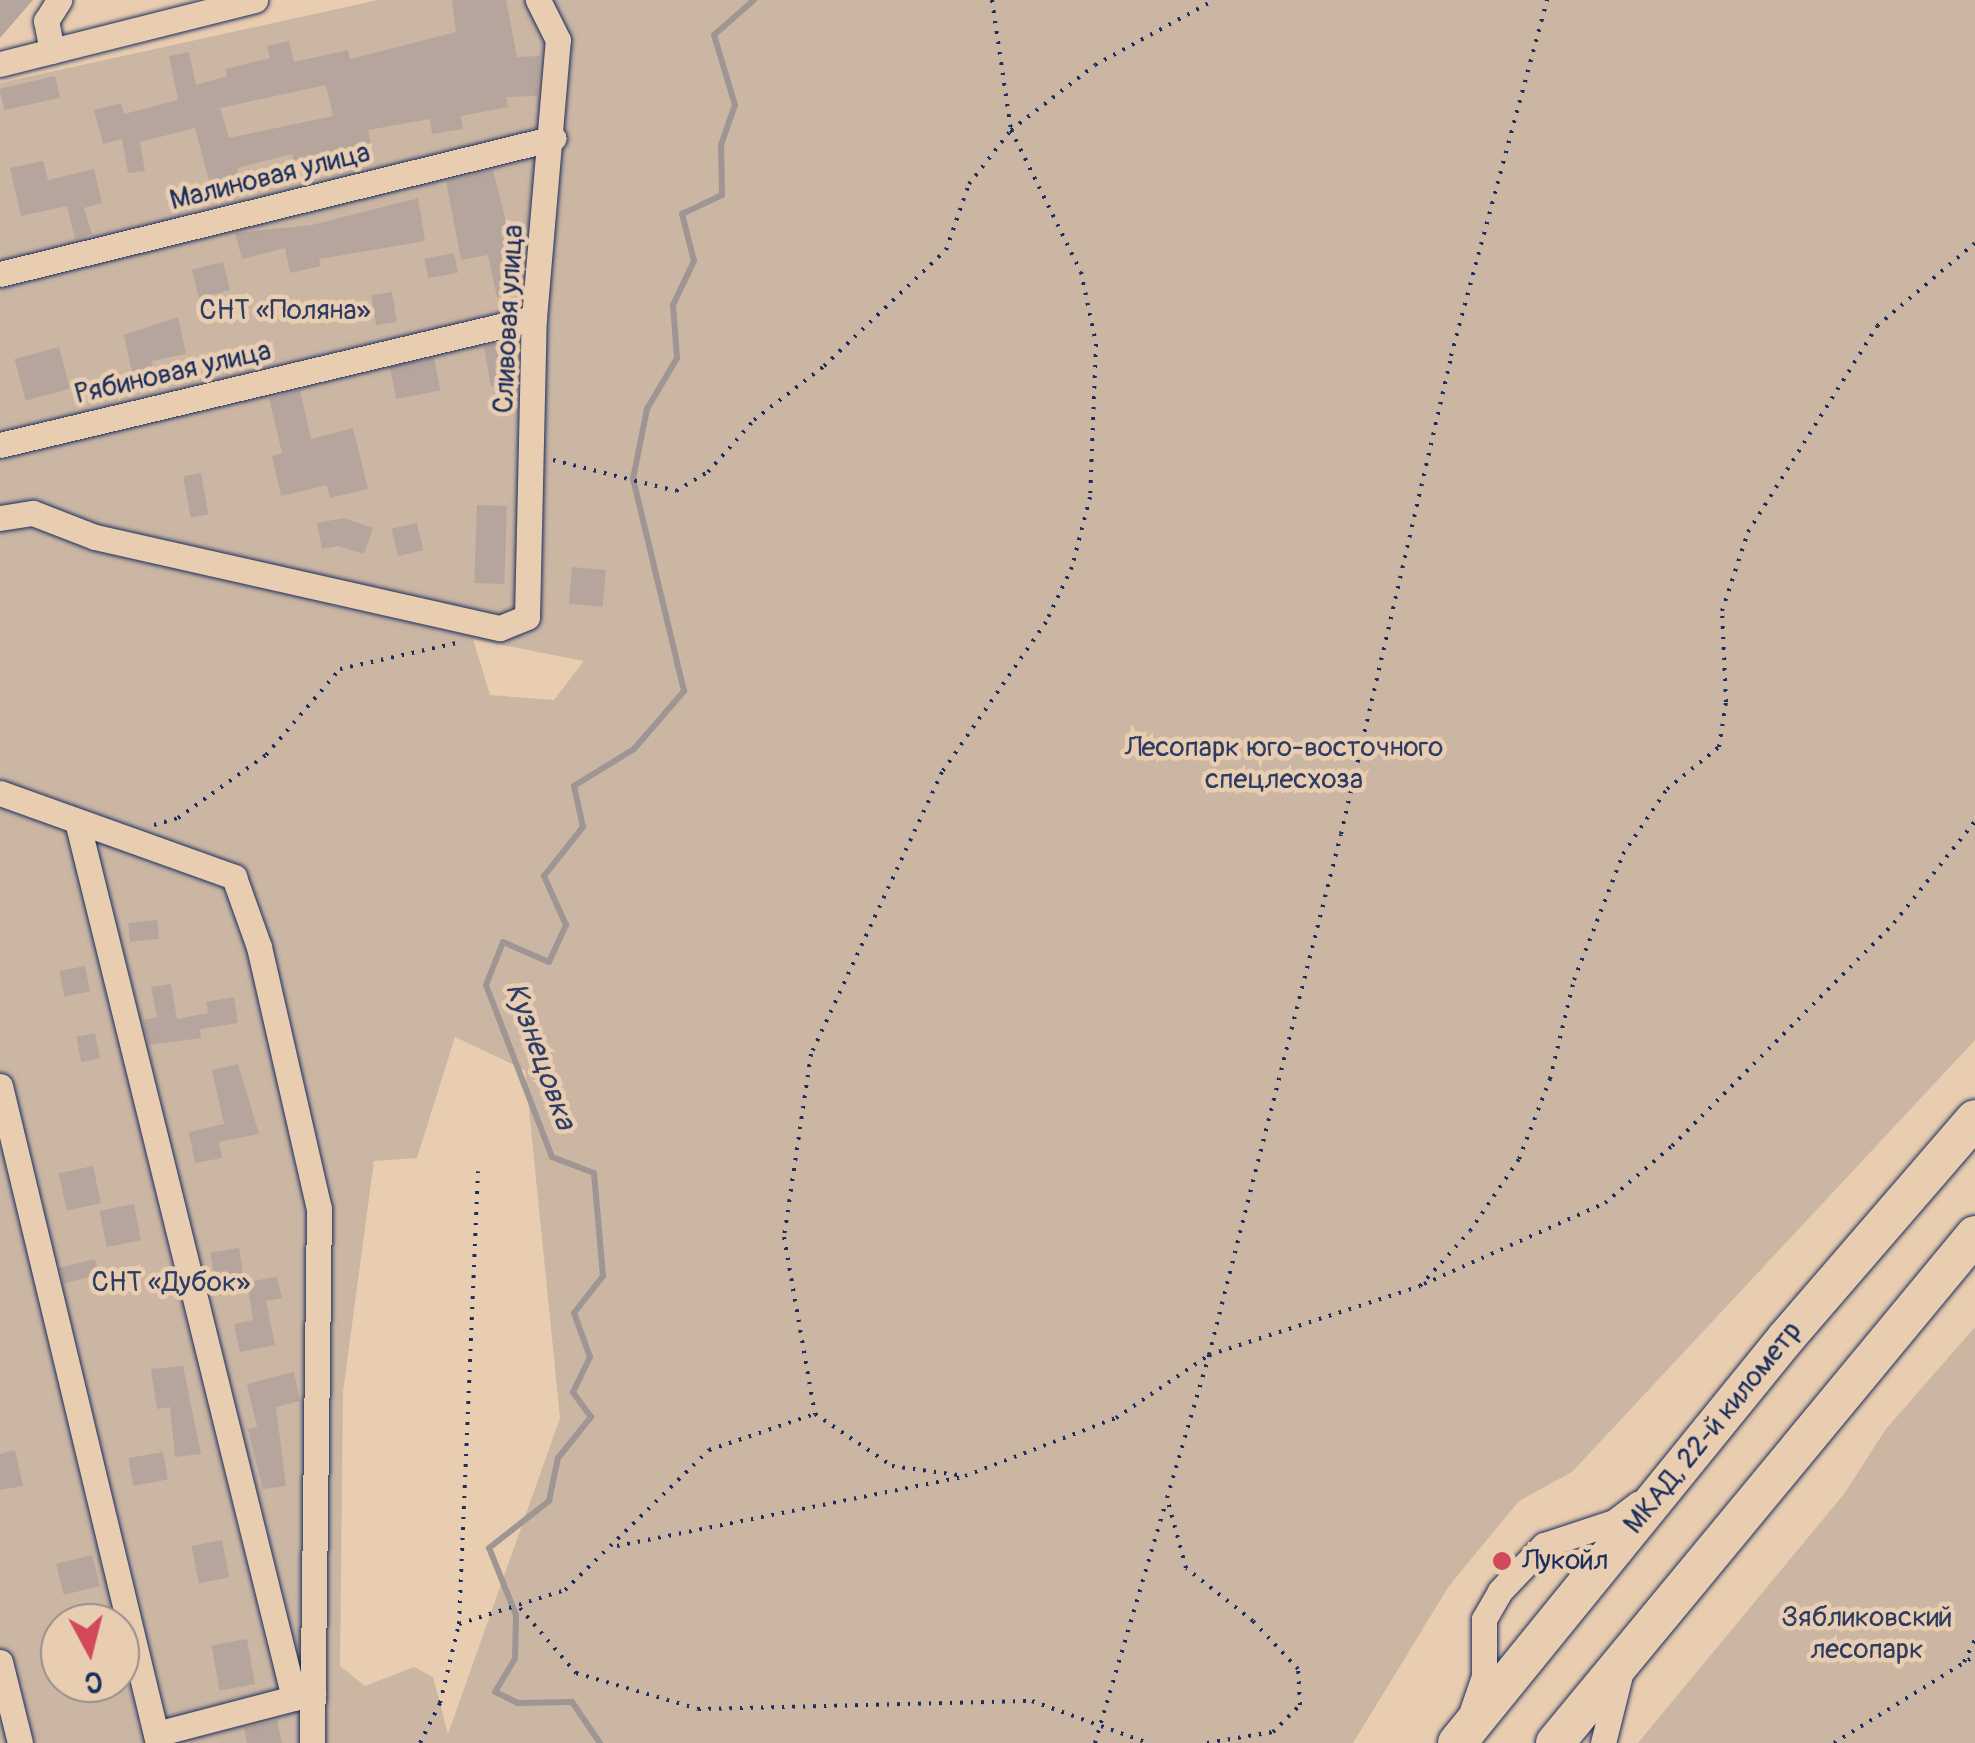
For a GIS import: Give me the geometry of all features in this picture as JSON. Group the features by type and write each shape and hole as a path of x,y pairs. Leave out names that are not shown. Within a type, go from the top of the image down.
{"highway":[{"name":"МКАД, 22-й километр","path":"1461,1739 1674,1475 1975,1119"},
{"path":"1555,1743 1975,1235"}],"lane":[{"path":"52,51 46,21 58,0"},
{"path":"0,64 52,51 165,11 256,0"},
{"name":"Сливовая улица","path":"500,628 527,617 534,318 554,138 558,40 538,0"},
{"name":"Малиновая улица","path":"0,274 554,138"},
{"name":"Рябиновая улица","path":"0,445 534,318"},
{"path":"0,518 33,513 95,537 500,628"},
{"path":"0,793 234,877 259,946 319,1208 303,1696"},
{"path":"78,821 312,1743"},
{"path":"0,1086 157,1739 303,1696"},
{"path":"1461,1739 1484,1677 1484,1619 1500,1591 1544,1545 1614,1522 1674,1475"},
{"path":"1603,1743 1627,1653"},
{"path":"0,1662 20,1743"}],"path":[{"path":"965,1476 892,1466 815,1414 784,1236 811,1054 942,772 1046,622 1072,567 1090,498 1096,344 1085,290 1012,130 992,0"},
{"path":"533,461 568,459 676,491 708,472 754,420 824,366 946,250 969,184 1012,130 1095,65 1214,0"},
{"path":"1095,1743 1209,1356 1341,834 1451,356 1547,0"},
{"path":"1420,1286 1470,1232 1519,1160 1550,1079 1574,980 1623,854 1668,789 1720,747 1726,702 1722,610 1748,532 1877,326 1975,244"},
{"path":"148,826 178,818 266,754 340,669 429,653 500,628"},
{"path":"617,1546 965,1476 1116,1418 1209,1356 1420,1286 1605,1204 1672,1146 1894,922 1975,821"},
{"path":"420,1743 440,1703 459,1624 478,1172"},
{"path":"459,1624 520,1608 565,1590 617,1546 709,1450 815,1414"},
{"path":"1167,1498 1186,1568 1253,1620 1298,1669 1300,1705 1272,1732 1207,1743"},
{"path":"520,1608 576,1673 698,1709 1032,1702 1148,1743"},
{"path":"1964,1662 1975,1639"},
{"path":"1834,1743 1975,1656"}],"green space":[{"name":"Лесопарк юго-восточного спецлесхоза","path":"378,0 1975,0 1975,1040 1572,1472 1519,1501 1449,1586 1353,1743 0,1743 0,83","holes":["473,639 583,661 554,700 490,695","455,1037 525,1070 560,1418 448,1734 433,1677 414,1667 365,1686 340,1666 343,1392 374,1161 417,1158"]},
{"name":"Зябликовский лесопарк","path":"1975,1327 1975,1743 1638,1743 1844,1494 1886,1429"}],"building":[{"path":"0,0 33,0 0,38"},
{"path":"452,0 506,0 517,57 540,56 537,96 506,97 508,107 461,116 463,129 432,134 430,119 368,130 373,153 339,161 336,151 294,161 292,154 237,168 240,181 211,188 195,128 140,142 145,171 128,173 122,139 103,144 94,110 121,103 124,114 178,100 169,56 189,52 196,85 227,76 225,69 270,58 267,46 289,41 294,62 348,50 350,59 456,32","holes":["326,85 333,116 229,138 220,108"]},
{"path":"55,76 60,97 4,110 0,89"},
{"path":"43,161 48,180 94,169 102,203 84,208 92,234 75,239 67,206 21,216 10,168"},
{"path":"493,170 521,282 520,292 497,297 488,255 461,260 446,181"},
{"path":"418,198 425,241 319,259 321,266 290,273 285,248 242,259 235,233 312,225"},
{"path":"454,253 458,273 428,278 425,259"},
{"path":"223,262 230,290 199,298 192,270"},
{"path":"392,292 397,322 376,325 371,295"},
{"path":"178,317 186,354 152,361 154,372 133,377 124,335"},
{"path":"515,339 516,382 491,387 484,347"},
{"path":"59,347 70,389 26,400 15,359"},
{"path":"434,358 440,390 396,399 390,367"},
{"path":"300,390 311,439 353,428 368,489 330,498 327,485 281,496 272,456 282,453 269,398"},
{"path":"201,473 208,514 191,517 183,476"},
{"path":"477,505 507,506 504,584 474,583"},
{"path":"344,518 373,528 364,554 338,546 322,549 317,523"},
{"path":"417,523 423,550 398,556 392,529"},
{"path":"572,567 606,570 603,607 569,604"},
{"path":"157,920 159,939 130,942 128,923"},
{"path":"85,966 90,992 64,996 59,971"},
{"path":"171,984 177,1019 208,1013 206,1002 234,997 238,1023 200,1029 201,1038 149,1045 143,1020 157,1017 151,987"},
{"path":"95,1033 100,1059 81,1062 76,1037"},
{"path":"238,1064 259,1134 219,1142 222,1158 195,1163 189,1132 224,1124 212,1070"},
{"path":"93,1166 101,1203 67,1210 59,1173"},
{"path":"134,1204 141,1240 107,1247 100,1211"},
{"path":"239,1248 244,1279 215,1283 210,1253"},
{"path":"95,1259 99,1275 64,1283 60,1268"},
{"path":"277,1277 282,1298 266,1301 275,1345 240,1352 234,1324 253,1320 247,1282"},
{"path":"183,1366 201,1454 175,1457 170,1407 157,1409 151,1369"},
{"path":"294,1372 300,1401 276,1407 286,1486 263,1489 248,1429 257,1427 247,1384"},
{"path":"15,1450 23,1486 0,1490 0,1454"},
{"path":"163,1452 168,1480 133,1486 129,1458"},
{"path":"222,1540 229,1577 199,1583 192,1546"},
{"path":"92,1555 100,1586 64,1595 56,1564"},
{"path":"247,1639 255,1684 220,1691 212,1645"},
{"path":"277,1720 282,1743 247,1743 244,1728"}],"waterway":[{"name":"Кузнецовка","path":"600,1743 572,1702 518,1703 495,1692 515,1659 516,1615 489,1548 549,1501 558,1458 591,1417 573,1392 590,1357 574,1313 603,1276 594,1173 552,1157 486,985 503,942 549,962 566,925 544,876 583,827 574,786 634,749 684,691 633,479 647,409 677,358 673,305 694,261 682,214 722,195 721,145 735,105 714,35 754,0"}],"place":[{"name":"Лукойл","path":"1502,1561"}],"park label":[{"name":"СНТ «Поляна»","path":"285,311"},
{"name":"СНТ «Дубок»","path":"171,1283"}]}
